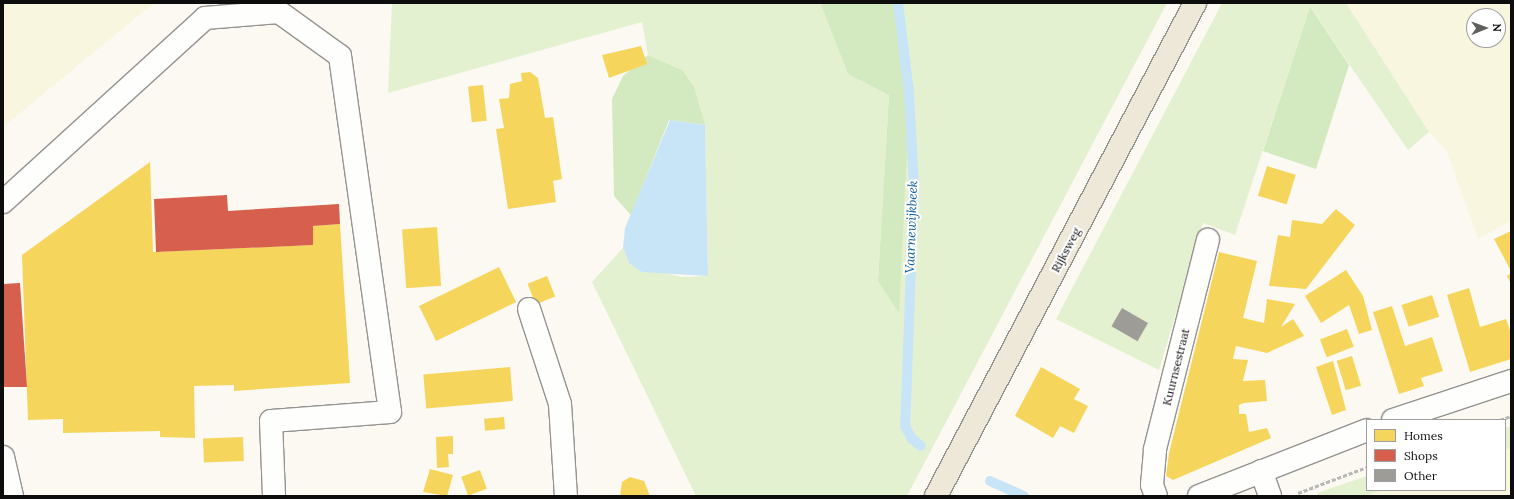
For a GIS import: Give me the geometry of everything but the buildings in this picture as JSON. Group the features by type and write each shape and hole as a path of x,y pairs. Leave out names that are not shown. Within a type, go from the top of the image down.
{"main road":[{"name":"Rijksweg","path":"937,495 1195,3"}],"street":[{"path":"3,202 205,18 279,12 340,56 390,412 271,421 274,496"},
{"name":"Kuurnsestraat","path":"1156,496 1152,485 1155,449 1208,240"},
{"path":"529,309 560,404 566,496"},
{"path":"1396,419 1511,381"},
{"path":"1200,496 1366,430"},
{"path":"3,457 12,496"},
{"path":"1261,471 1270,496"}],"path":[{"path":"1289,496 1366,467"}],"shaded area":[{"path":"3,3 154,3 3,127"},
{"path":"1346,3 1511,3 1511,221 1478,239 1447,152 1429,132"},
{"path":"1511,448 1511,496 1365,496 1380,491 1506,491 1506,450"}],"green space":[{"path":"392,3 820,3 848,74 889,94 878,281 911,72 896,3 1167,3 907,496 696,496 592,282 623,248 629,263 681,277 708,276 705,125 682,70 648,55 642,22 388,93"},
{"path":"820,3 896,3 898,7 911,72 899,313 878,281 889,95 848,74"},
{"path":"1222,3 1346,3 1429,132 1408,150 1310,7 1235,235 1203,223 1159,370 1056,319"},
{"path":"1310,7 1349,65 1316,169 1263,151"},
{"path":"648,55 682,70 694,87 705,125 669,120 631,215 614,196 612,99 623,76"},
{"path":"1511,426 1511,448 1506,450 1506,428"},
{"path":"1366,476 1366,491 1380,491 1365,496 1318,496 1317,493"}],"water":[{"path":"670,120 705,125 708,276 642,272 629,263 623,248 625,228"}],"waterway":[{"name":"Vaarnewijkbeek","path":"898,3 909,93 914,185 905,426 912,439 921,446"},
{"name":"Vaarnewijkbeek","path":"990,481 1024,496"}]}
